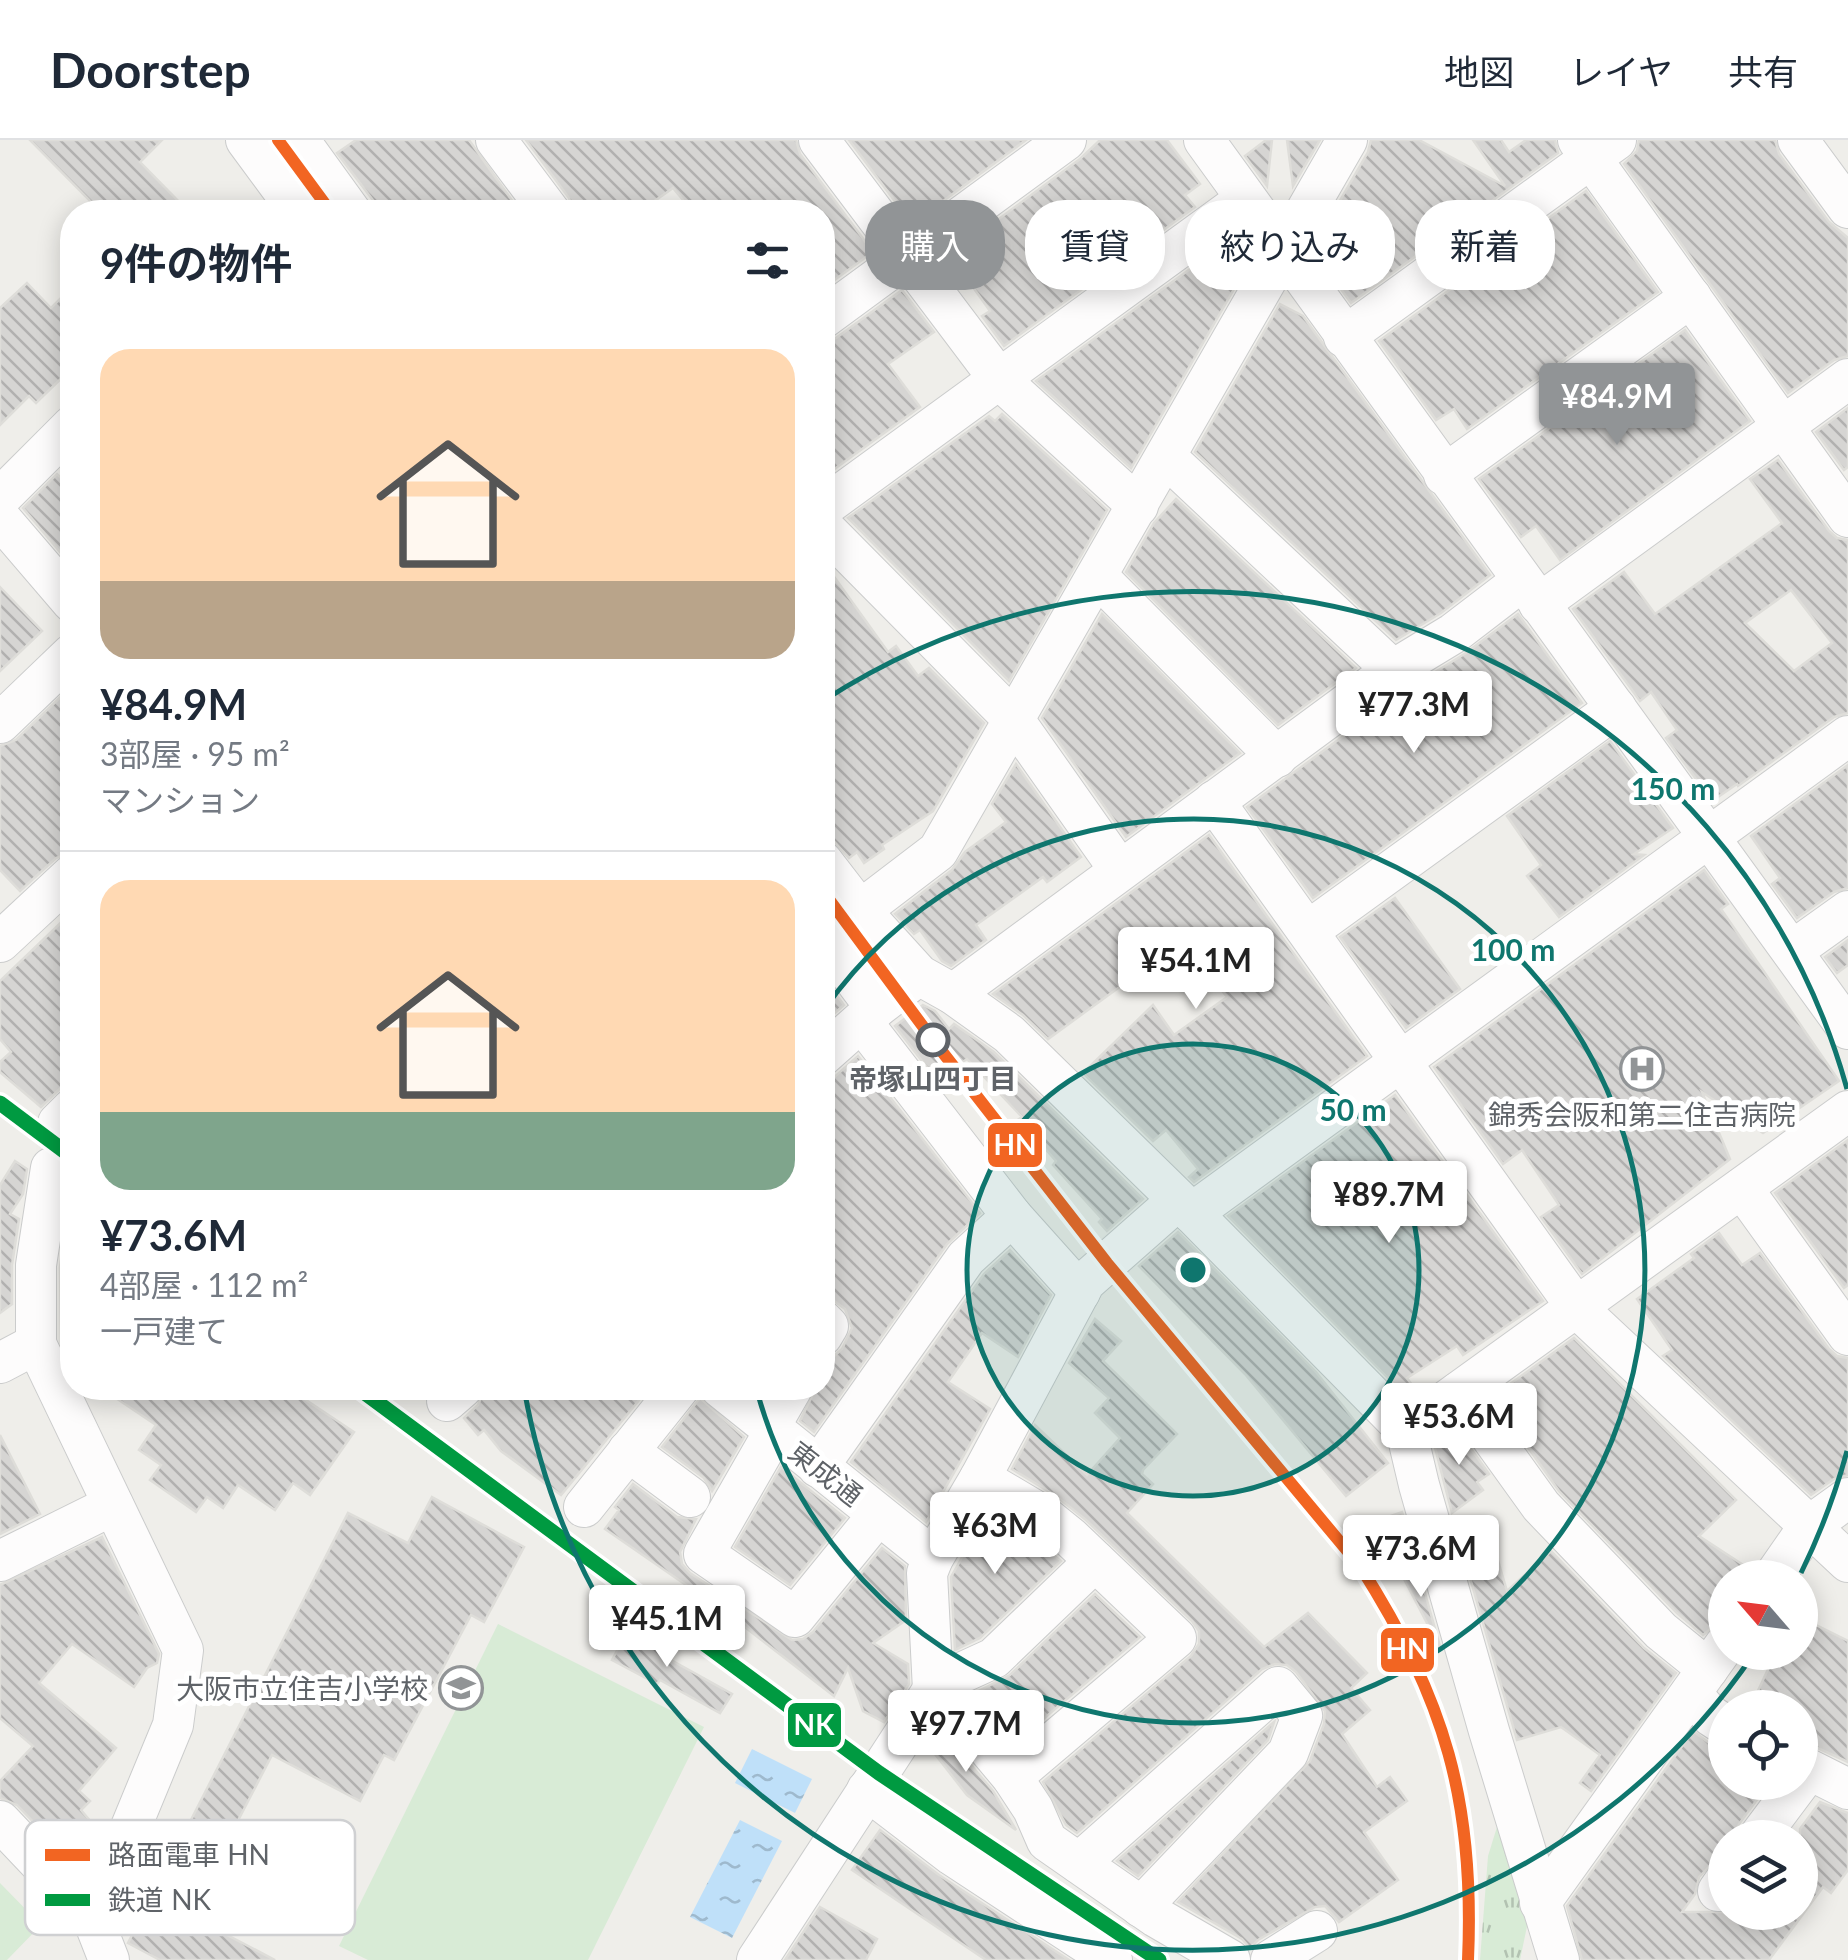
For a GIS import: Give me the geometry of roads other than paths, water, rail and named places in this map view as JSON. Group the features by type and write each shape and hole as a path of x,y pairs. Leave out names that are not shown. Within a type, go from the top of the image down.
{"street":[{"path":"299,140 341,198"},
{"path":"496,140 541,200"},
{"path":"819,140 865,201"},
{"path":"984,200 1066,140"},
{"path":"1204,140 1246,200"},
{"path":"1313,200 1347,140"},
{"path":"1798,140 1848,208"},
{"path":"261,145 289,200"},
{"path":"1344,337 1595,146 1691,297 1848,517"},
{"path":"835,499 1185,244"},
{"path":"835,310 865,288"},
{"path":"932,290 999,379 1138,506"},
{"path":"835,928 938,851 1262,290"},
{"path":"1310,290 1848,1030"},
{"path":"1444,474 1691,297"},
{"path":"835,1044 869,1014 936,984 1118,870 1393,670 1531,593 1848,379"},
{"path":"0,498 60,438"},
{"path":"1166,457 1393,670"},
{"path":"0,518 60,588"},
{"path":"835,539 1014,720 1118,870"},
{"path":"1097,576 1277,757"},
{"path":"0,723 60,666"},
{"path":"1308,932 1616,708"},
{"path":"1230,1960 1141,1907 1048,1841 1012,1777 950,1704 933,1690 927,1574 932,1558 1086,1282 1185,1206 1401,1061 1848,736"},
{"path":"1214,802 1577,1308 1848,1562"},
{"path":"835,877 860,909 936,984 1009,1034 1406,1430 1418,1485 1560,1960"},
{"path":"5,928 60,884"},
{"path":"1792,951 1848,911"},
{"path":"835,957 869,1014 1012,1216 1080,1292"},
{"path":"1406,1430 1848,1111"},
{"path":"51,1168 36,1264 36,1344 60,1394"},
{"path":"1742,1188 1848,1336"},
{"path":"818,1466 966,1258 1012,1216"},
{"path":"0,1363 36,1344"},
{"path":"1459,1392 1542,1506 1660,1631 1708,1669 1540,1902"},
{"path":"63,1400 183,1650 173,1725 134,1820"},
{"path":"584,1507 669,1400"},
{"name":"東成通","path":"735,1400 932,1558"},
{"path":"786,1400 704,1554 796,1617 878,1514"},
{"path":"628,1451 690,1498"},
{"path":"980,1478 1044,1516 1176,1638 1012,1777"},
{"path":"1785,1560 1809,1526 1848,1498"},
{"path":"0,1562 113,1505"},
{"path":"757,1960 933,1690 948,1678 994,1658 1095,1561"},
{"path":"1079,1862 1278,1687 1302,1716 1288,1754 1141,1907"},
{"path":"1818,1780 1848,1789"},
{"path":"867,1790 952,1855 1112,1960"},
{"path":"0,1821 25,1848"},
{"path":"1271,1960 1317,1930"},
{"path":"98,1935 109,1960"}],"water":[{"path":"752,1749 812,1779 795,1813 735,1783"},
{"path":"740,1820 782,1841 732,1938 690,1917"}],"tram line":[{"name":"HN","path":"278,140 322,200"},
{"name":"HN","path":"835,908 1107,1263 1360,1566 1414,1662 1448,1754 1466,1850 1468,1960"}],"rail line":[{"name":"NK","path":"0,1103 60,1148"},
{"name":"NK","path":"374,1400 879,1773 1159,1960"}],"place":[{"name":"帝塚山四丁目","path":"933,1040"},
{"name":"錦秀会阪和第二住吉病院","path":"1642,1069"},
{"name":"大阪市立住吉小学校","path":"461,1688"}]}
